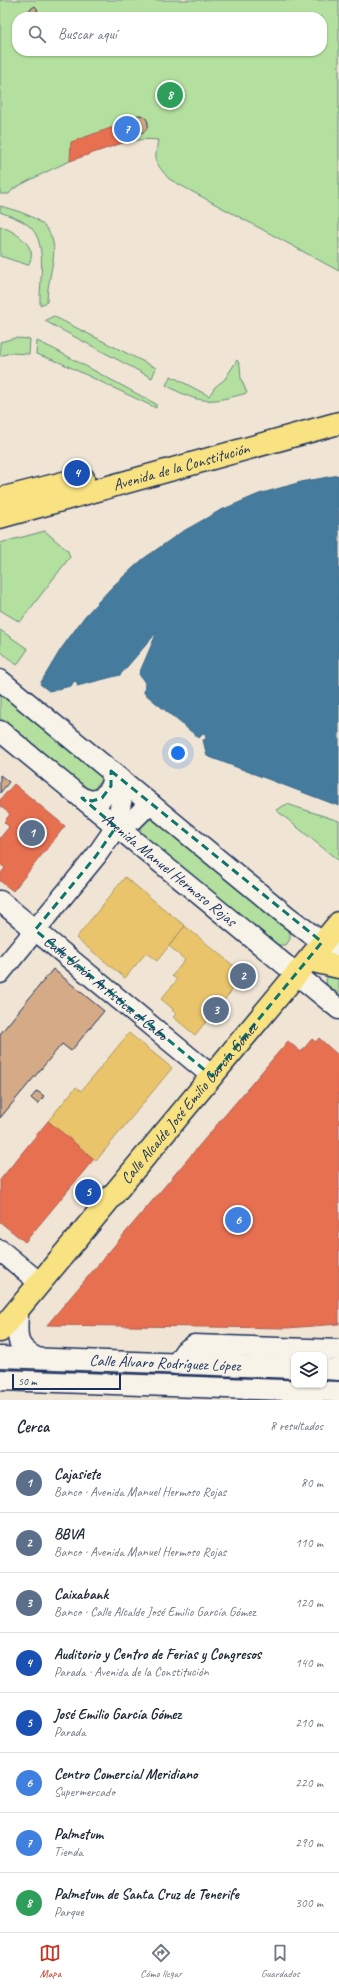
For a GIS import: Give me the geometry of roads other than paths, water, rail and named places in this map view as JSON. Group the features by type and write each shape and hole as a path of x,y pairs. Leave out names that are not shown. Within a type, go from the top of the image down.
{"main road":[{"name":"Avenida de la Constitución","path":"0,499 126,467 339,408"},
{"name":"Avenida de la Constitución","path":"0,517 339,423"},
{"name":"Calle Alcalde José Emilio García Gómez","path":"0,1331 302,967 331,948 339,923"},
{"path":"302,967 339,966"}],"street":[{"path":"0,680 287,916 331,948"},
{"name":"Avenida Manuel Hermoso Rojas","path":"0,731 116,827 302,967 339,1009"},
{"path":"82,798 92,801 102,798 111,786 112,778 118,777"},
{"path":"116,827 118,777"},
{"path":"0,973 96,856 116,827 135,818 142,811 152,805"},
{"path":"96,856 116,849 141,846"},
{"name":"Calle Unión Artística el Cabo","path":"0,901 212,1076"},
{"path":"0,1250 40,1283"},
{"path":"18,1309 18,1343 22,1349 37,1358"},
{"path":"176,1364 185,1351 194,1345 339,1350"},
{"name":"Calle Álvaro Rodríguez López","path":"0,1357 291,1368"},
{"path":"327,1369 339,1370"},
{"name":"Calle Álvaro Rodríguez López","path":"0,1372 291,1383"},
{"name":"Calle Álvaro Rodríguez López","path":"0,1380 339,1392"},
{"path":"327,1385 339,1385"},
{"path":"0,1393 186,1400"}],"place":[{"name":"Palmetum de Santa Cruz de Tenerife","path":"170,95"},
{"name":"Palmetum","path":"127,129"},
{"name":"Auditorio y Centro de Ferias y Congresos","path":"77,473"},
{"name":"Cajasiete","path":"32,833"},
{"name":"BBVA","path":"243,976"},
{"name":"Caixabank","path":"216,1010"},
{"name":"José Emilio García Gómez","path":"88,1192"},
{"name":"Centro Comercial Meridiano","path":"238,1220"}]}
